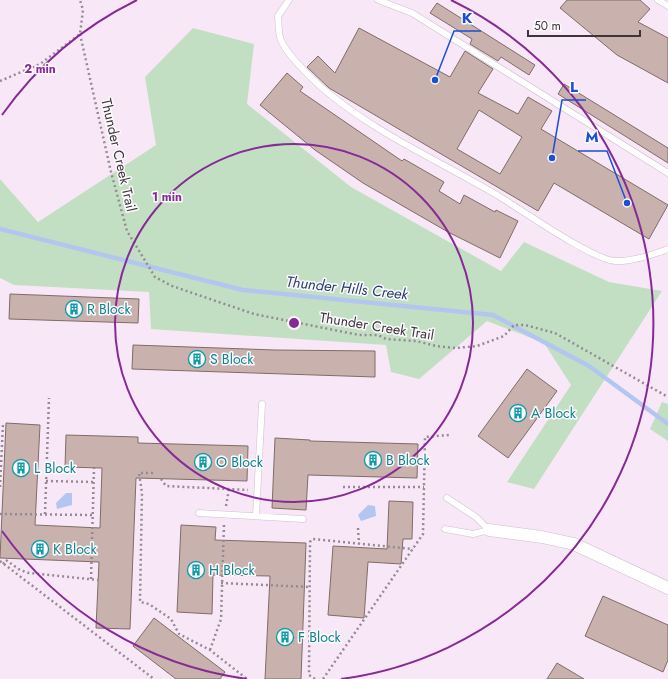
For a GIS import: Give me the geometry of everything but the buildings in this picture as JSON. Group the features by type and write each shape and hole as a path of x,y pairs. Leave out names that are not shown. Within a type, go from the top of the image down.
{"street":[{"path":"489,530 542,537 574,544 668,588"}],"lane":[{"path":"289,0 278,16 281,40 299,65 319,86 346,108 433,160 495,194 590,252 614,261 652,256 668,250"},
{"path":"378,0 412,13 668,173"},
{"path":"658,0 668,6"},
{"path":"256,516 262,404"},
{"path":"447,498 476,517 489,530"},
{"path":"200,513 303,519"},
{"path":"445,529 472,534 489,530"}],"path":[{"name":"Thunder Creek Trail","path":"80,0 83,10 80,34 111,172 127,231 156,277 172,286 254,314 359,335 416,341 436,346 456,348 478,346 504,336 514,325 525,325 555,333 668,397"},
{"path":"0,81 40,64 80,34"},
{"path":"45,514 48,398"},
{"path":"0,487 3,424"},
{"path":"323,679 423,534 425,437 449,435"},
{"path":"90,579 94,468"},
{"path":"153,473 139,473 142,494 140,602 149,604 171,619 180,634 210,650 247,679"},
{"path":"161,479 166,486 257,490"},
{"path":"46,480 94,482"},
{"path":"343,487 424,487"},
{"path":"210,650 221,619 221,583 225,514 229,489"},
{"path":"0,514 92,514"},
{"path":"358,528 359,544"},
{"path":"315,679 309,675 310,542 312,539 413,550"},
{"path":"3,564 6,560 20,570 29,573 98,580"},
{"path":"0,561 154,679"},
{"path":"221,583 310,587"}],"green space":[{"path":"193,28 254,44 247,104 351,187 501,271 524,242 609,282 662,291 534,489 507,482 571,385 544,343 487,321 419,379 391,372 386,345 151,329 149,292 14,285 0,278 0,179 38,222 156,145 145,77"},
{"path":"662,402 668,404 668,441 650,429"}],"water":[{"path":"66,493 72,493 72,505 57,509 56,503"},
{"path":"368,505 375,506 376,516 361,521 358,515"}],"waterway":[{"name":"Thunder Hills Creek","path":"0,229 243,290 493,315 589,366 668,424"}],"place":[{"name":"K","path":"435,80"},
{"name":"L","path":"552,158"},
{"name":"M","path":"627,203"},
{"name":"R Block","path":"74,309"},
{"name":"S Block","path":"197,359"},
{"name":"A Block","path":"518,413"},
{"name":"B Block","path":"373,460"},
{"name":"O Block","path":"203,462"},
{"name":"L Block","path":"21,468"},
{"name":"K Block","path":"40,549"},
{"name":"H Block","path":"196,570"},
{"name":"F Block","path":"285,637"}]}
